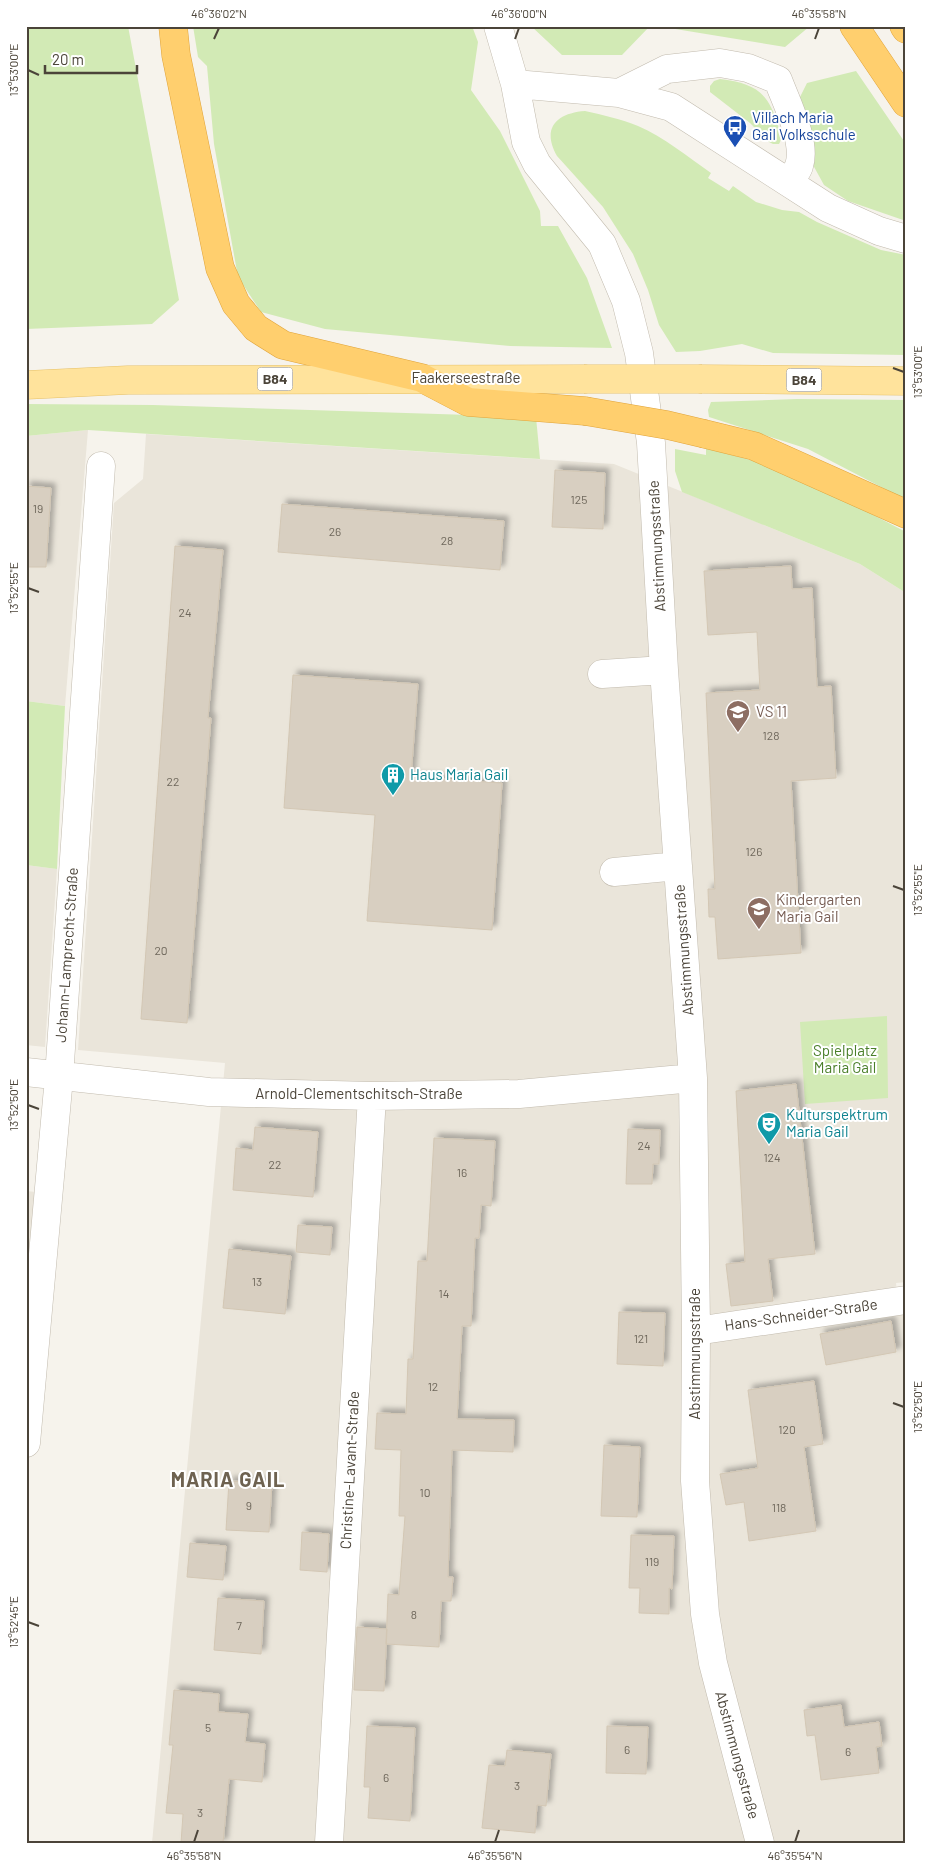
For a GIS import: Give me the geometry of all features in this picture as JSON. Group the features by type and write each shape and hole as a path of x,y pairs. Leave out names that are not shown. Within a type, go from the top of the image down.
{"highway":[{"path":"172,26 176,56 220,268 236,304 256,328 283,345 422,378 468,402 585,411 705,434 754,446 906,514"},
{"path":"854,26 906,103"}],"main road":[{"name":"Faakerseestraße","path":"26,385 128,380 422,378 906,381"}],"street":[{"name":"Abstimmungsstraße","path":"498,26 515,84 526,142 537,164 602,244 626,301 639,353 651,443 664,670 693,1078 696,1331 695,1481 704,1614 713,1663 760,1843"},
{"path":"619,93 667,69 720,63 748,68 778,80 796,128 801,149 799,166 788,182"},
{"path":"515,84 619,93 671,107 828,208 879,231 906,239"},
{"name":"Johann-Lamprecht-Straße","path":"26,1443 59,1077 101,466"},
{"path":"602,674 664,670"},
{"path":"614,872 678,866"},
{"name":"Arnold-Clementschitsch-Straße","path":"26,1072 209,1092 372,1096 519,1094 693,1078"},
{"name":"Christine-Lavant-Straße","path":"329,1843 372,1096"},
{"name":"Hans-Schneider-Straße","path":"696,1331 906,1300"}],"shaded area":[{"path":"88,430 65,706 26,701 26,436"},
{"path":"146,434 614,464 860,564 906,593 906,1282 896,1283 899,1313 906,1312 906,1843 152,1843 225,1063 78,1050 114,503 143,479"},
{"path":"26,865 57,869 45,1047 26,1045"},
{"path":"26,1191 36,1192 26,1326"}],"green space":[{"path":"26,26 128,26 179,300 152,324 26,329"},
{"path":"193,26 472,26 478,42 471,90 500,131 540,211 541,226 558,226 587,278 612,348 510,346 325,329 261,312 238,277 214,144 207,66 198,57"},
{"path":"531,26 650,26 622,55 562,55"},
{"path":"657,26 810,26 785,47"},
{"path":"856,71 906,144 906,221 848,201 824,185 813,165 800,97 807,83"},
{"path":"720,79 742,83 765,97 780,130 779,144 769,142 750,123 710,92 710,86 714,81"},
{"path":"585,111 625,121 657,136 711,173 708,178 729,191 733,186 756,202 782,210 799,212 817,222 881,250 906,255 906,355 773,353 742,344 700,351 676,352 659,325 648,290 633,254 603,207 557,156 552,146 551,130 554,124 567,115"},
{"path":"797,399 906,400 906,500 808,449 709,417 708,410 711,402"},
{"path":"26,404 153,405 536,417 540,459 88,430 26,436"},
{"path":"706,448 787,470 906,532 906,593 860,564 682,492 675,471 675,449 706,455"},
{"path":"26,701 65,706 57,869 26,865"},
{"name":"Spielplatz Maria Gail","path":"887,1016 888,1098 805,1104 800,1022"}],"building":[{"path":"555,470 605,473 603,529 552,527"},
{"path":"26,486 51,488 46,567 26,567"},
{"path":"282,504 504,521 500,570 278,552"},
{"path":"175,546 223,550 208,718 211,718 187,1023 141,1019"},
{"path":"791,566 792,589 812,588 817,687 831,686 836,778 791,781 801,953 718,959 715,917 709,917 708,889 715,889 706,693 760,690 757,632 708,635 704,571"},
{"name":"Haus Maria Gail","path":"293,675 418,684 411,777 502,783 492,930 367,921 375,815 284,808"},
{"path":"796,1084 815,1254 768,1259 773,1301 731,1306 726,1264 745,1262 736,1091"},
{"path":"255,1127 318,1132 313,1197 233,1190 236,1148 253,1150"},
{"path":"628,1129 660,1130 659,1164 653,1164 652,1184 626,1184"},
{"path":"434,1138 495,1141 491,1206 481,1205 479,1238 475,1238 471,1326 462,1326 457,1419 514,1420 513,1452 452,1450 448,1577 453,1577 451,1601 441,1601 439,1647 386,1644 388,1594 399,1595 405,1516 399,1516 401,1450 375,1449 377,1413 406,1414 408,1359 413,1359 418,1261 427,1261"},
{"path":"298,1225 332,1227 330,1255 296,1252"},
{"path":"229,1249 291,1256 285,1314 223,1308"},
{"path":"619,1312 665,1313 663,1366 617,1364"},
{"path":"891,1321 896,1352 826,1365 820,1334"},
{"path":"814,1381 823,1444 804,1447 816,1531 749,1541 744,1502 726,1505 720,1474 758,1468 748,1390"},
{"path":"604,1445 640,1447 637,1517 601,1516"},
{"path":"229,1481 272,1483 269,1532 226,1530"},
{"path":"302,1532 329,1534 327,1572 300,1570"},
{"path":"631,1535 674,1536 672,1589 669,1588 669,1614 639,1613 640,1588 629,1588"},
{"path":"190,1543 226,1546 223,1580 187,1577"},
{"path":"218,1598 264,1601 261,1654 214,1650"},
{"path":"357,1627 387,1629 384,1691 354,1690"},
{"path":"174,1690 219,1694 218,1712 248,1714 245,1742 265,1744 262,1782 229,1779 223,1843 181,1843 183,1814 166,1813 173,1745 169,1745"},
{"path":"841,1705 844,1727 879,1722 882,1746 876,1747 879,1773 821,1780 815,1735 807,1736 804,1710"},
{"path":"367,1726 415,1728 410,1821 368,1818 370,1787 364,1787"},
{"path":"607,1726 648,1727 646,1774 606,1773"},
{"path":"507,1750 551,1754 546,1806 537,1805 535,1833 482,1828 489,1765 505,1766"}],"place":[{"name":"Villach Maria Gail Volksschule","path":"735,148"},
{"name":"VS 11","path":"738,733"},
{"name":"Haus Maria Gail","path":"393,796"},
{"name":"Kindergarten Maria Gail","path":"759,930"},
{"name":"Kulturspektrum Maria Gail","path":"769,1145"}],"district":[{"name":"MARIA GAIL","path":"228,1480"}]}
